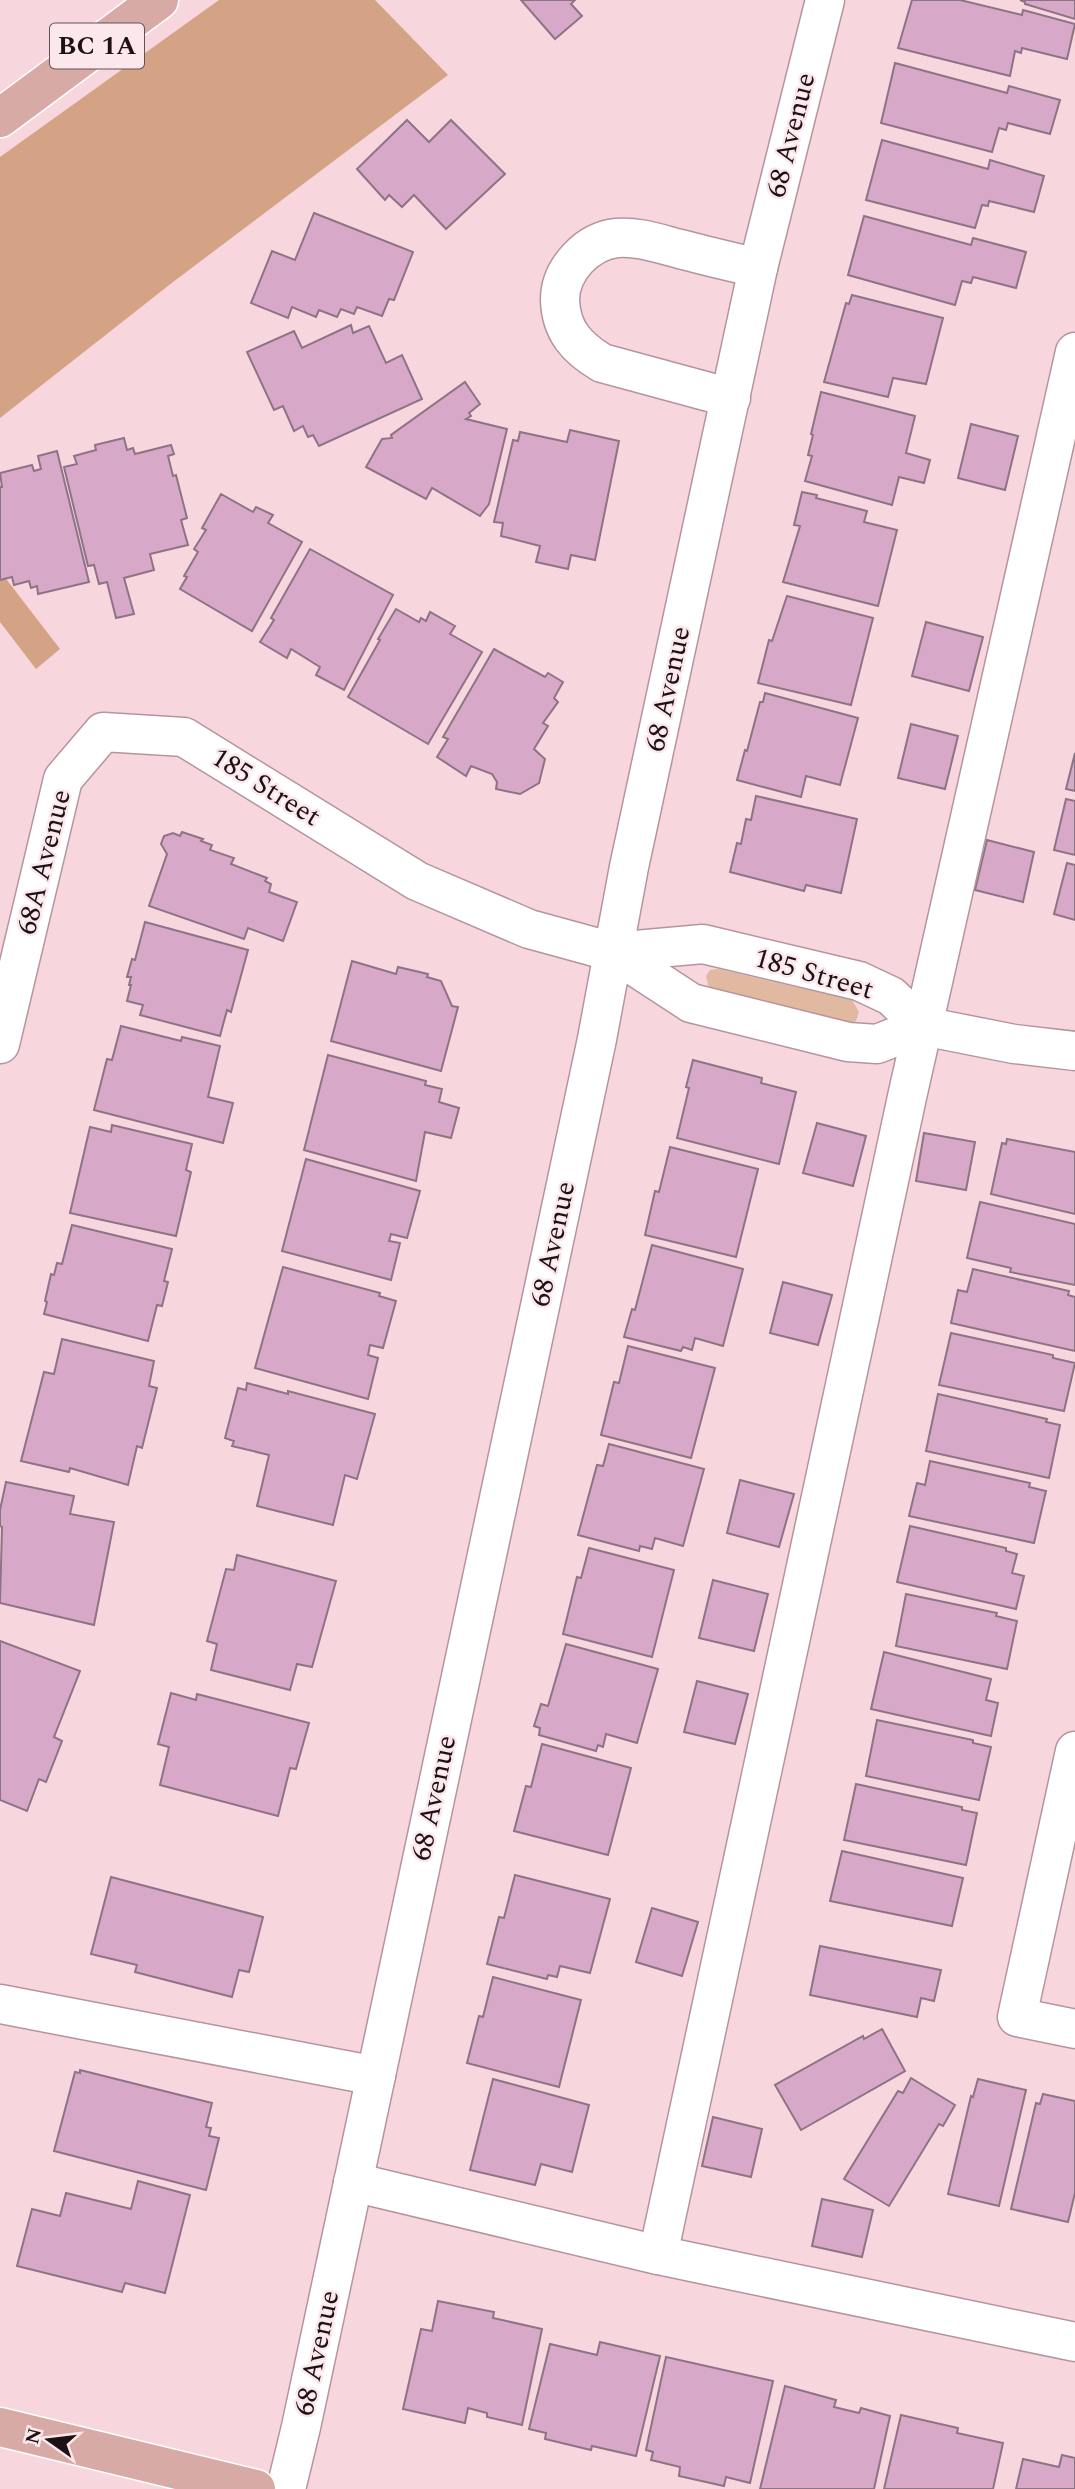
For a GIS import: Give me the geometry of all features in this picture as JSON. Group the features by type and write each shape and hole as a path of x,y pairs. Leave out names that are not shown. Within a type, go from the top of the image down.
{"main road":[{"name":"BC 1A","path":"0,118 159,0"},
{"path":"0,2427 256,2489"}],"street":[{"name":"68 Avenue","path":"286,2489 354,2182 597,1039 613,952 758,268 825,0"},
{"path":"731,398 602,363 584,352 570,337 562,318 560,297 565,276 577,258 595,245 615,238 636,239 758,268"},
{"path":"658,2255 923,1026 1075,352"},
{"name":"185 Street","path":"103,732 184,737 417,881 529,929 613,952 691,1003 848,1042 877,1044 923,1026 891,996 859,981 820,971 703,944 613,952"},
{"name":"68A Avenue","path":"0,1044 63,779 103,732"},
{"path":"923,1026 1014,1044 1075,1051"},
{"path":"1075,1751 1017,2017 1075,2029"},
{"path":"0,2004 376,2076"},
{"path":"354,2182 658,2255 1075,2342"}],"shaded area":[{"path":"219,0 375,0 448,75 173,282 0,418 0,157"},
{"path":"0,571 60,649 36,669 0,622"},
{"path":"718,969 852,1000 859,1012 856,1021 849,1024 714,990 708,985 706,976 710,970"}],"building":[{"path":"521,0 575,0 571,4 582,16 555,39"},
{"path":"912,0 960,0 1022,15 1023,10 1075,24 1067,59 1022,48 1021,53 1015,51 1010,76 898,48"},
{"path":"1020,0 1075,0 1075,19 1025,4"},
{"path":"895,63 1007,93 1009,86 1060,100 1050,134 1008,123 1006,130 999,128 992,152 881,123"},
{"path":"407,120 429,142 451,120 505,174 446,229 414,195 402,207 389,195 385,200 357,169"},
{"path":"882,140 988,169 990,160 1044,176 1034,212 989,201 988,206 982,205 975,228 866,200"},
{"path":"314,213 413,252 394,300 389,299 382,316 357,307 354,314 341,309 337,317 319,310 316,317 292,307 288,318 251,303 272,251 295,260"},
{"path":"864,216 971,245 973,238 1026,252 1016,288 973,277 971,283 962,281 955,305 848,275"},
{"path":"852,295 943,318 926,384 893,378 888,397 824,382 846,303 849,304"},
{"path":"351,325 353,333 369,326 386,363 402,355 422,399 319,446 313,435 308,437 303,426 294,431 283,406 274,410 247,352 294,331 302,348"},
{"path":"465,382 480,404 466,419 507,429 489,504 480,516 432,488 426,499 366,467 382,439 392,438 391,435"},
{"path":"821,392 915,416 906,453 930,460 924,483 899,477 892,505 805,481 812,456 808,455"},
{"path":"971,424 1018,436 1005,490 958,478"},
{"path":"570,430 619,441 595,560 571,555 568,569 536,562 540,546 501,536 503,523 494,522 513,440 518,441 520,432 567,442"},
{"path":"124,438 127,450 133,448 135,454 171,445 174,454 168,456 187,518 181,520 188,545 150,554 154,570 124,578 134,614 116,618 107,582 99,584 94,565 88,566 64,467 77,464 74,456 96,450 95,445"},
{"path":"57,451 89,582 38,594 37,586 31,588 29,581 14,585 12,577 0,580 0,473 32,465 34,471 41,469 38,456"},
{"path":"802,492 867,511 864,522 897,530 878,606 783,582 800,526 794,525"},
{"path":"221,494 253,512 256,507 273,515 268,523 302,542 252,631 180,589 198,552 194,549 206,530 202,528"},
{"path":"310,549 393,595 344,690 316,675 320,667 291,649 287,658 260,642"},
{"path":"787,596 873,618 851,705 758,683 769,640 772,641"},
{"path":"396,609 419,622 421,618 426,621 430,612 455,626 450,634 482,652 428,744 348,697"},
{"path":"926,622 983,637 969,691 912,676"},
{"path":"494,649 545,677 548,673 563,682 554,698 558,702 543,723 548,726 534,749 545,759 539,783 520,794 496,789 497,782 492,774 471,766 466,776 437,757 448,739 443,737"},
{"path":"765,693 858,718 840,785 806,776 801,797 737,780"},
{"path":"911,724 958,736 945,789 898,778"},
{"path":"1075,753 1075,791 1066,789"},
{"path":"756,796 857,819 841,893 806,885 804,891 730,872 737,843 741,844 746,819 751,820"},
{"path":"1066,799 1075,801 1075,855 1054,850"},
{"path":"182,832 203,839 201,841 212,845 210,850 234,858 231,864 267,878 265,881 271,884 269,892 297,902 283,941 248,928 244,939 149,906 167,854 161,844 164,836 173,833 180,836"},
{"path":"987,840 1034,852 1023,902 975,890"},
{"path":"1067,863 1075,865 1075,920 1054,914"},
{"path":"145,922 248,950 231,1012 227,1010 220,1036 140,1015 143,1005 127,1001 131,977 127,977 132,959 135,960"},
{"path":"352,961 396,974 398,967 428,974 427,977 441,981 452,1006 458,1007 441,1071 331,1041"},
{"path":"121,1026 181,1041 182,1037 220,1046 208,1097 233,1103 223,1143 94,1110 107,1059 112,1060"},
{"path":"328,1055 426,1081 425,1085 442,1089 439,1102 459,1108 451,1138 425,1132 416,1181 304,1150"},
{"path":"693,1060 762,1078 761,1083 796,1092 779,1164 677,1138"},
{"path":"817,1123 866,1136 853,1186 803,1173"},
{"path":"112,1125 192,1144 186,1170 191,1172 176,1236 70,1213 90,1127 111,1132"},
{"path":"924,1133 975,1142 966,1190 916,1181"},
{"path":"1007,1139 1075,1152 1075,1214 991,1194 1002,1143 1006,1144"},
{"path":"670,1147 758,1169 736,1257 645,1235 655,1191 659,1192"},
{"path":"306,1159 420,1191 407,1238 391,1234 389,1241 400,1243 391,1280 282,1251"},
{"path":"980,1202 1075,1224 1075,1285 1010,1272 1011,1268 967,1258"},
{"path":"72,1225 172,1249 164,1281 168,1282 162,1306 157,1305 148,1341 44,1314 51,1274 54,1275 57,1263 62,1264"},
{"path":"652,1245 743,1269 723,1346 695,1338 692,1350 683,1347 681,1351 624,1337 632,1309 635,1310"},
{"path":"283,1267 380,1293 379,1296 396,1301 383,1348 370,1345 368,1355 378,1358 368,1399 255,1368"},
{"path":"973,1269 1069,1291 1068,1295 1075,1297 1075,1351 951,1323 958,1290 967,1292"},
{"path":"783,1282 832,1295 818,1345 770,1333"},
{"path":"951,1333 1053,1355 1053,1358 1075,1363 1064,1411 939,1385"},
{"path":"62,1339 154,1361 149,1386 157,1388 142,1448 137,1446 128,1485 70,1468 69,1472 21,1461 44,1372 54,1374"},
{"path":"628,1346 715,1368 691,1458 601,1435 614,1382 619,1383"},
{"path":"247,1383 375,1414 357,1479 345,1475 333,1525 257,1506 269,1455 232,1446 234,1441 225,1438 238,1388 246,1390"},
{"path":"938,1394 1047,1419 1046,1422 1060,1425 1049,1478 926,1451"},
{"path":"609,1444 704,1469 683,1546 655,1538 652,1549 640,1546 639,1551 578,1535 597,1465 603,1466"},
{"path":"930,1461 1030,1483 1029,1487 1046,1491 1034,1543 909,1516 917,1483 925,1485"},
{"path":"740,1480 794,1494 779,1547 727,1533"},
{"path":"6,1482 74,1496 70,1514 114,1522 94,1625 0,1603 0,1510"},
{"path":"910,1526 1006,1548 1006,1551 1017,1554 1012,1573 1024,1576 1016,1609 897,1582"},
{"path":"589,1548 674,1570 652,1657 563,1634 577,1577 581,1578"},
{"path":"237,1555 336,1581 312,1667 297,1664 290,1690 211,1670 217,1644 207,1641 226,1569 234,1570"},
{"path":"713,1580 768,1594 754,1651 699,1638"},
{"path":"906,1594 997,1613 996,1616 1017,1621 1007,1669 896,1646"},
{"path":"0,1641 80,1671 54,1737 62,1741 46,1782 39,1779 27,1811 0,1800"},
{"path":"566,1644 658,1669 637,1743 606,1734 603,1747 598,1745 596,1751 539,1735 540,1728 534,1726 541,1704 548,1706"},
{"path":"884,1652 991,1679 986,1700 998,1703 991,1736 871,1709"},
{"path":"697,1681 748,1694 735,1744 684,1732"},
{"path":"171,1693 196,1700 197,1694 309,1723 296,1769 290,1768 278,1816 160,1785 169,1747 158,1744"},
{"path":"877,1720 973,1740 973,1743 991,1747 979,1800 866,1776"},
{"path":"542,1744 631,1768 608,1855 514,1831 526,1786 531,1787"},
{"path":"856,1784 962,1807 962,1810 977,1813 966,1865 844,1840"},
{"path":"842,1851 963,1878 952,1926 830,1901"},
{"path":"515,1875 610,1899 590,1973 560,1966 557,1977 548,1975 547,1979 487,1964 499,1917 504,1918"},
{"path":"111,1877 263,1917 249,1972 239,1970 232,1997 135,1972 137,1965 91,1954"},
{"path":"652,1908 698,1922 682,1976 636,1962"},
{"path":"820,1946 941,1970 934,2001 921,1998 917,2017 810,1995"},
{"path":"493,1977 581,2000 559,2087 467,2063 479,2016 483,2017"},
{"path":"882,2029 905,2071 801,2130 775,2085 863,2036 864,2039"},
{"path":"80,2070 212,2103 206,2127 211,2128 209,2136 219,2138 206,2190 54,2151 75,2072 80,2073"},
{"path":"911,2078 955,2105 943,2126 939,2124 889,2206 844,2179 898,2091 903,2093"},
{"path":"493,2079 589,2105 572,2172 541,2164 535,2185 470,2170"},
{"path":"978,2079 1026,2090 999,2206 948,2194 971,2096 973,2097"},
{"path":"1043,2094 1075,2101 1075,2193 1068,2222 1011,2209 1036,2103 1040,2104"},
{"path":"713,2117 762,2129 751,2177 702,2166"},
{"path":"138,2181 190,2195 165,2293 125,2283 122,2292 17,2266 32,2209 60,2216 66,2193 131,2209"},
{"path":"822,2199 873,2210 862,2257 812,2246"},
{"path":"438,2301 494,2312 493,2318 542,2329 522,2425 487,2417 487,2413 468,2408 465,2423 403,2409 421,2329 432,2331"},
{"path":"600,2342 660,2356 636,2456 592,2446 591,2450 545,2439 546,2433 529,2429 550,2344 597,2355"},
{"path":"666,2357 773,2381 750,2483 726,2477 724,2486 679,2476 680,2467 651,2460 653,2452 646,2450"},
{"path":"785,2386 836,2400 834,2407 859,2413 861,2408 890,2416 874,2489 760,2489"},
{"path":"901,2415 958,2428 957,2433 1003,2443 993,2489 884,2489"},
{"path":"1062,2455 1075,2458 1075,2489 1016,2489 1023,2459 1059,2467"}]}
